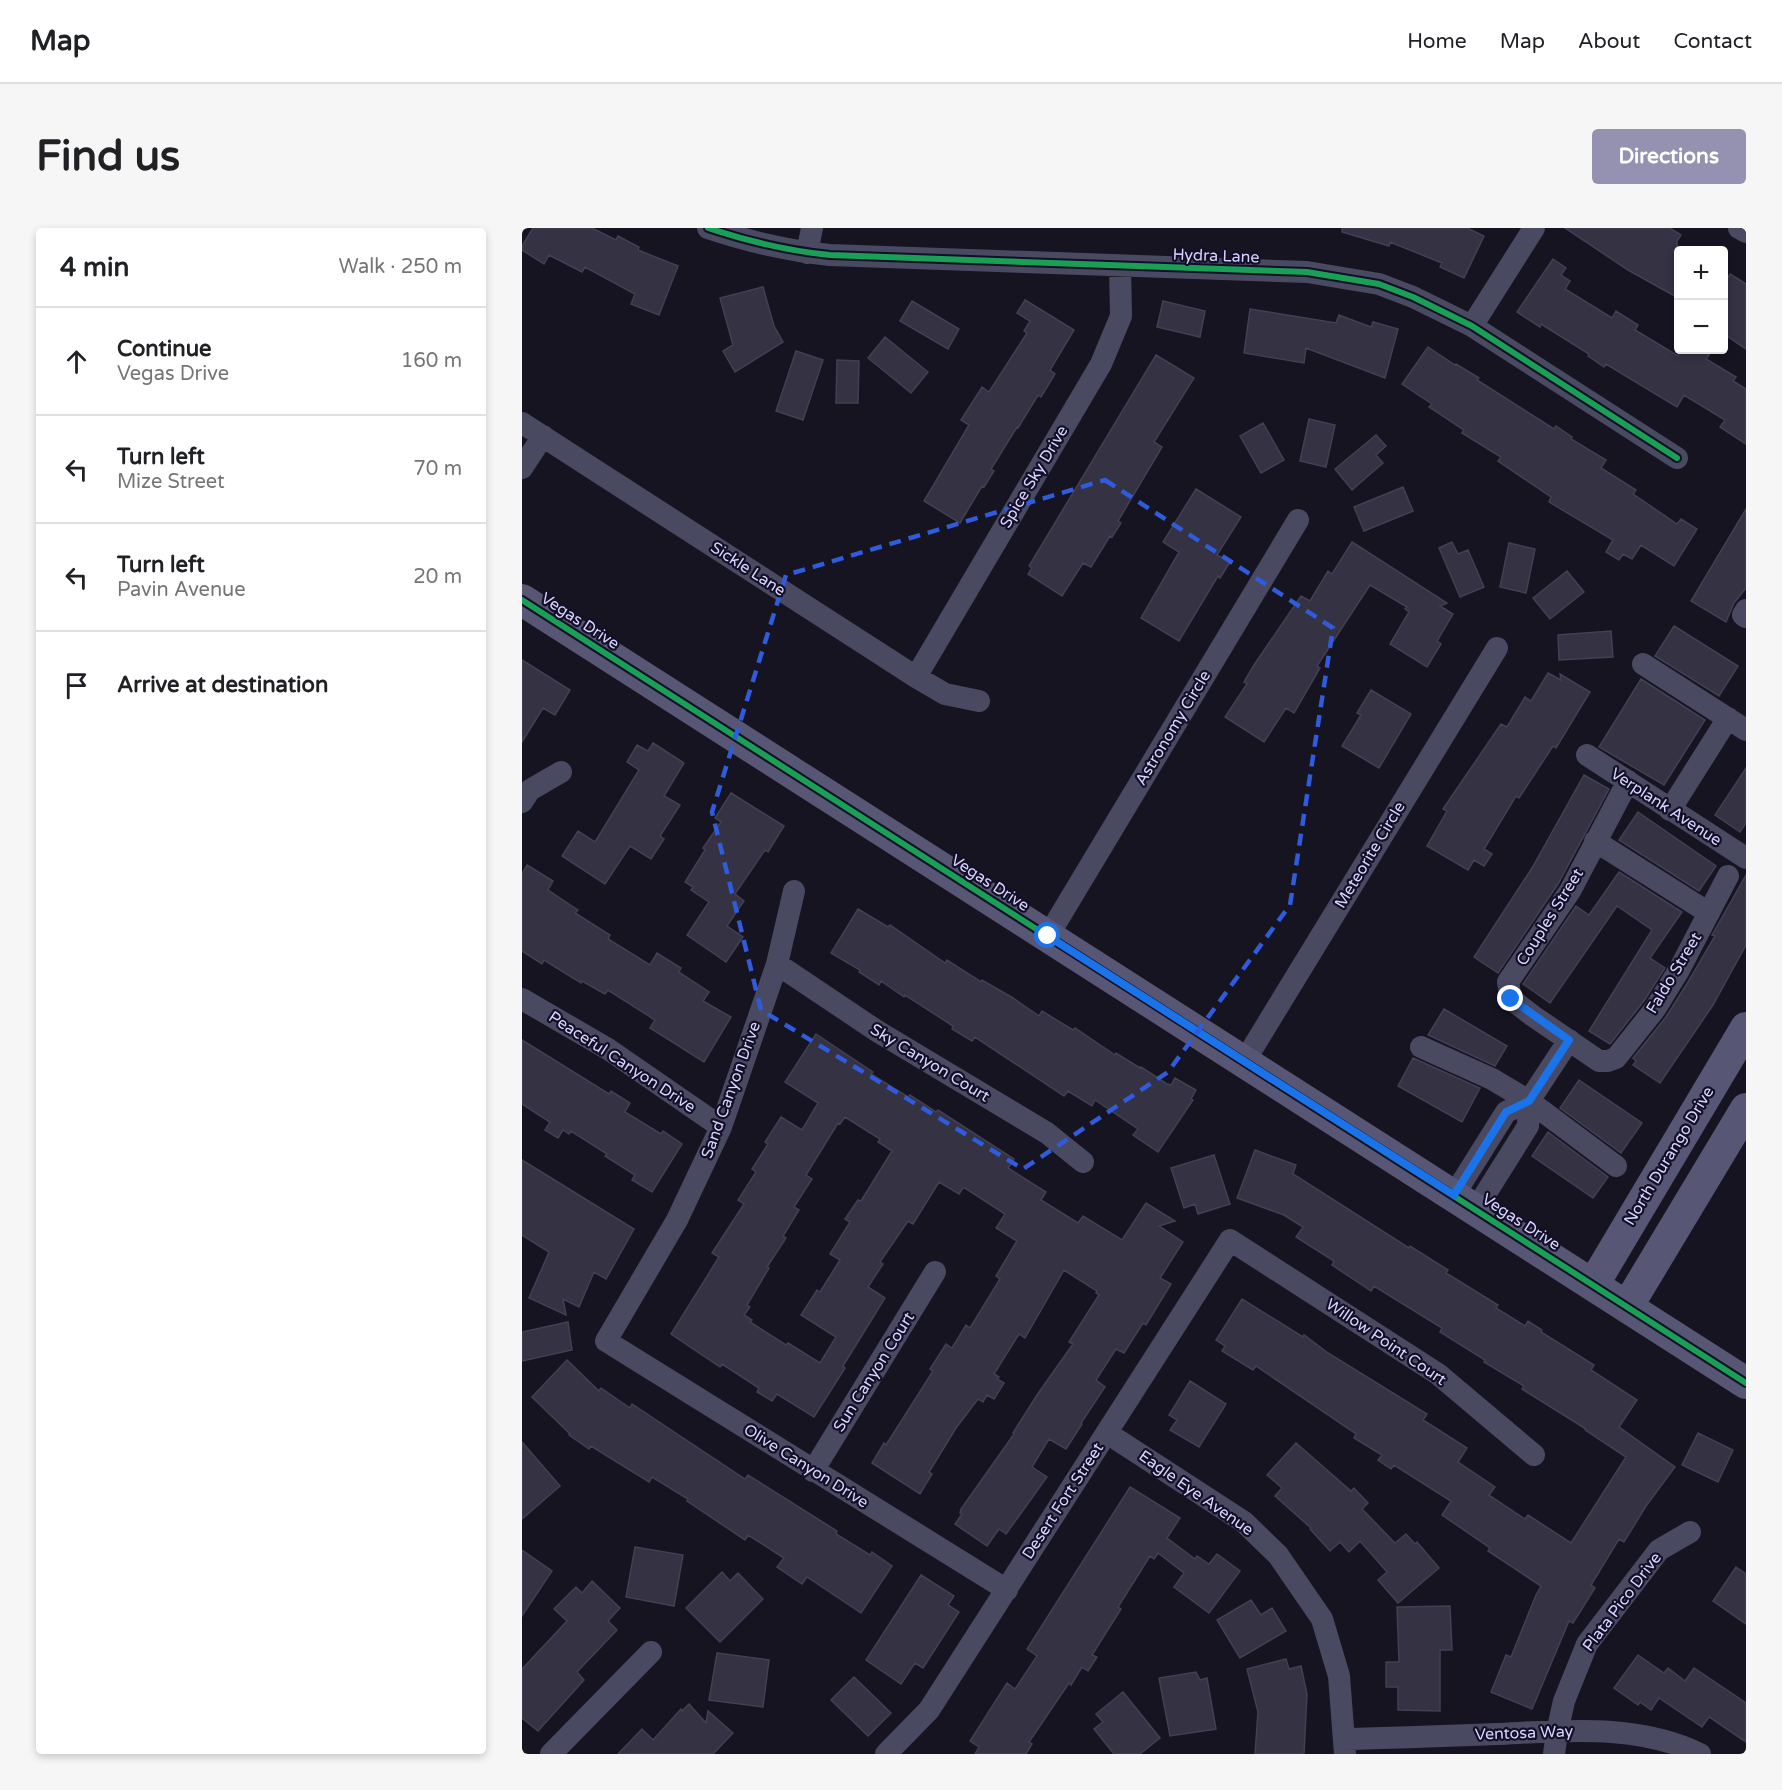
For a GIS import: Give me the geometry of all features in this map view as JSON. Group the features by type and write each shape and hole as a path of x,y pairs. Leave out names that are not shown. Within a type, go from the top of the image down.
{"main road":[{"name":"Vegas Drive","path":"522,600 1746,1383"},
{"name":"North Durango Drive","path":"1593,1285 1746,1028"},
{"path":"1627,1307 1746,1109"}],"street":[{"name":"Hydra Lane","path":"708,228 732,236 807,253 830,255 1307,272 1379,284 1413,297 1473,326 1677,458"},
{"path":"807,253 812,228"},
{"path":"1473,326 1534,228"},
{"path":"1739,228 1746,232"},
{"name":"Spice Sky Drive","path":"916,677 1101,364 1121,316 1120,267"},
{"name":"Sickle Lane","path":"522,423 916,677 945,694 979,701"},
{"path":"522,468 543,436"},
{"name":"Astronomy Circle","path":"1048,936 1298,520"},
{"name":"Meteorite Circle","path":"1244,1062 1497,648"},
{"path":"1643,664 1737,724 1670,810"},
{"name":"Verplank Avenue","path":"1587,755 1746,857"},
{"path":"522,802 530,790 561,772"},
{"name":"Couples Street","path":"1569,1040 1511,999 1508,982 1570,891 1628,781"},
{"path":"1595,841 1709,913"},
{"name":"Faldo Street","path":"1569,1040 1599,1061 1616,1058 1655,1009 1679,970 1728,876"},
{"name":"Sand Canyon Drive","path":"606,1341 677,1220 721,1127 777,964 794,891"},
{"name":"Sky Canyon Court","path":"777,964 877,1031 1047,1133 1083,1162"},
{"name":"Peaceful Canyon Drive","path":"522,999 608,1049 721,1127"},
{"path":"1465,1202 1506,1112 1529,1101 1569,1040"},
{"path":"1421,1047 1492,1079 1529,1101 1616,1166"},
{"name":"Desert Fort Street","path":"886,1754 929,1710 1230,1240"},
{"name":"Willow Point Court","path":"1230,1240 1438,1374 1534,1455"},
{"name":"Sun Canyon Court","path":"813,1471 935,1272"},
{"name":"Olive Canyon Drive","path":"606,1341 1006,1590"},
{"name":"Eagle Eye Avenue","path":"1107,1433 1244,1522 1278,1555 1322,1619 1338,1676 1345,1747"},
{"name":"Plata Pico Drive","path":"1556,1743 1564,1701 1587,1644 1659,1550 1690,1533"},
{"path":"550,1754 651,1652"},
{"name":"Ventosa Way","path":"1345,1747 1556,1743 1614,1732 1647,1737 1700,1754"}],"highlighted area":[{"path":"1105,480 1333,628 1290,905 1168,1072 1023,1169 761,1010 712,812 786,575"}],"building":[{"path":"533,228 592,228 616,240 618,236 639,247 638,250 678,266 659,315 631,304 635,294 585,267 582,272 549,255 544,264 522,250"},
{"path":"1342,228 1467,228 1484,236 1464,278 1440,267 1442,263 1390,242 1389,246 1342,232"},
{"path":"1565,228 1670,228 1681,235 1677,246 1674,246 1674,296 1628,270"},
{"path":"1553,259 1566,268 1561,275 1570,281 1565,289 1612,318 1616,311 1638,325 1635,330 1674,354 1678,356 1679,354 1707,354 1709,355 1706,359 1736,377 1733,381 1746,389 1746,444 1720,427 1725,420 1684,395 1677,407 1606,364 1604,367 1588,356 1589,354 1517,312"},
{"path":"1730,274 1746,284 1746,349 1728,337 1728,277"},
{"path":"763,287 774,326 783,342 735,372 723,351 733,345 720,298"},
{"path":"1025,300 1074,330 1050,370 1055,374 1041,397 1038,395 1017,427 991,469 994,471 984,487 982,486 960,523 924,501 969,425 961,420 982,387 989,392 1027,333 1024,331 1030,321 1017,313"},
{"path":"912,301 959,329 948,349 900,321"},
{"path":"1163,301 1205,311 1200,337 1157,327"},
{"path":"1250,309 1336,323 1339,315 1371,327 1373,322 1398,329 1385,378 1306,348 1304,363 1244,353"},
{"path":"885,337 928,372 911,393 868,358"},
{"path":"1428,347 1479,378 1477,380 1554,429 1556,426 1572,437 1571,439 1606,460 1601,468 1636,490 1633,494 1677,524 1681,519 1697,529 1674,566 1641,545 1632,559 1623,554 1619,560 1606,552 1613,540 1549,502 1551,497 1498,461 1501,457 1462,433 1464,430 1429,407 1432,404 1402,384"},
{"path":"796,351 823,360 803,420 776,411"},
{"path":"1156,355 1194,378 1154,442 1162,447 1118,521 1121,523 1091,567 1083,563 1062,596 1028,574 1032,568 1029,566"},
{"path":"837,360 859,361 858,403 836,403"},
{"path":"1309,419 1335,425 1326,467 1300,461"},
{"path":"1263,423 1284,460 1261,473 1240,436"},
{"path":"1376,435 1386,446 1376,455 1383,463 1352,490 1335,469"},
{"path":"1403,487 1413,511 1364,531 1354,507"},
{"path":"1196,489 1241,517 1217,555 1230,562 1220,578 1218,576 1179,641 1141,618 1179,552 1163,542"},
{"path":"1746,509 1746,588 1734,603 1726,622 1691,601"},
{"path":"1352,542 1447,603 1440,606 1453,614 1437,641 1441,644 1427,667 1390,644 1409,612 1405,609 1407,607 1370,585 1317,666 1320,668 1294,713 1286,708 1264,742 1225,717 1247,684 1244,682 1254,665 1301,596 1310,601 1328,571 1332,574"},
{"path":"1452,542 1458,554 1468,550 1484,587 1460,597 1439,548"},
{"path":"1509,543 1535,549 1526,593 1500,587"},
{"path":"1567,571 1584,592 1550,619 1533,598"},
{"path":"1674,626 1738,666 1719,696 1655,656"},
{"path":"1611,631 1613,657 1559,660 1558,635"},
{"path":"522,660 570,690 555,715 543,708 522,742"},
{"path":"1548,673 1561,680 1560,674 1590,692 1556,748 1553,746 1519,798 1516,796 1484,849 1492,854 1484,866 1474,860 1468,870 1427,846 1447,811 1443,809 1501,724 1507,727 1525,697 1531,701"},
{"path":"1641,679 1705,720 1664,785 1599,747"},
{"path":"1371,690 1411,714 1379,768 1342,746 1361,715 1357,713"},
{"path":"653,743 684,763 664,796 680,805 660,836 664,839 651,859 630,846 605,884 562,856 578,831 595,842 639,770 627,762 637,745 648,751"},
{"path":"1746,768 1746,823 1740,832 1715,815"},
{"path":"1584,775 1609,789 1558,884 1498,973 1474,957 1532,868"},
{"path":"731,793 784,826 768,852 765,850 735,894 744,901 727,926 743,937 726,962 687,935 709,902 691,890 693,887 685,882 705,850 703,848 721,822 715,818"},
{"path":"1638,812 1716,866 1699,891 1619,840"},
{"path":"527,865 553,881 548,890 578,910 575,913 610,935 608,939 650,965 657,953 681,968 679,972 709,992 703,1001 731,1017 704,1062 650,1028 655,1020 608,990 605,994 582,981 581,983 544,960 542,964 522,951 522,874"},
{"path":"1619,872 1682,912 1650,958 1665,968 1644,1001 1610,1044 1589,1031 1652,930 1617,906 1550,1003 1523,984 1576,906 1589,915"},
{"path":"1746,875 1746,945 1713,1005 1660,1083 1633,1065 1636,1061 1633,1058 1666,1017 1688,982 1715,936 1712,935"},
{"path":"858,909 888,927 890,925 945,963 947,960 981,982 982,980 1013,998 1039,1016 1042,1011 1073,1030 1075,1028 1115,1055 1116,1053 1167,1084 1171,1085 1175,1078 1196,1090 1191,1099 1193,1100 1158,1152 1133,1135 1138,1129 1095,1100 1092,1106 1068,1091 1064,1096 975,1037 972,1041 905,995 904,997 881,981 879,985 859,972 860,970 831,953"},
{"path":"1444,1009 1507,1046 1495,1066 1428,1035"},
{"path":"816,1034 873,1072 871,1074 908,1097 910,1095 936,1112 938,1110 1014,1159 1008,1168 1046,1192 1041,1200 1078,1223 1083,1216 1122,1240 1146,1203 1175,1221 1159,1226 1183,1242 1160,1278 1171,1284 1146,1325 1143,1323 1124,1353 1116,1349 1096,1380 1105,1387 1066,1449 1049,1439 1032,1467 1047,1477 1006,1534 999,1529 987,1546 955,1524 962,1514 961,1509 1073,1344 1069,1342 1099,1295 1097,1291 1064,1270 1025,1338 1019,1334 994,1374 1004,1383 994,1399 987,1395 983,1402 978,1399 956,1428 929,1472 932,1474 920,1494 872,1463 933,1371 930,1369 946,1344 952,1348 966,1325 970,1328 1000,1279 996,1276 1017,1241 996,1228 1005,1214 965,1188 959,1194 939,1182 913,1224 908,1221 880,1262 883,1264 868,1287 885,1298 814,1417 777,1394 772,1401 757,1392 759,1388 722,1364 720,1367 671,1334 719,1257 712,1253 744,1204 738,1200 756,1172 752,1169 768,1144 765,1142 781,1117 802,1130 818,1103 785,1082","holes":["845,1117 880,1139 878,1142 892,1151 861,1201 858,1200 845,1219 850,1222 830,1254 840,1260 820,1292 817,1290 801,1315 836,1337 820,1363 788,1343 786,1345 750,1322 752,1320 744,1315 750,1307 747,1305 769,1268 767,1267 786,1238 783,1236 799,1210 794,1207 812,1179 806,1175 838,1123 840,1124"]},
{"path":"522,1040 609,1094 611,1091 630,1103 625,1112 661,1134 663,1131 682,1144 652,1192 632,1180 635,1175 571,1131 569,1134 563,1130 558,1138 545,1130 550,1122 522,1104"},
{"path":"1413,1058 1480,1088 1462,1122 1398,1086"},
{"path":"1579,1080 1642,1123 1621,1153 1560,1108"},
{"path":"1548,1132 1608,1177 1593,1198 1532,1156"},
{"path":"1255,1150 1296,1165 1293,1174 1409,1248 1410,1246 1448,1270 1446,1273 1498,1305 1496,1308 1525,1326 1528,1321 1542,1330 1541,1332 1594,1365 1591,1370 1637,1400 1619,1427 1675,1467 1646,1506 1624,1542 1619,1539 1591,1585 1595,1588 1573,1623 1569,1621 1532,1709 1491,1692 1506,1655 1511,1657 1541,1586 1488,1551 1490,1548 1442,1515 1451,1501 1394,1465 1391,1469 1378,1460 1382,1455 1354,1438 1356,1434 1256,1366 1253,1370 1222,1351 1225,1346 1216,1340 1242,1299 1303,1337 1304,1335 1328,1353 1427,1414 1423,1420 1467,1448 1458,1462 1495,1487 1489,1495 1525,1519 1528,1515 1571,1543 1626,1457 1522,1389 1524,1386 1440,1332 1442,1328 1374,1286 1371,1291 1332,1265 1334,1261 1296,1237 1303,1227 1284,1215 1237,1198"},
{"path":"1214,1155 1230,1204 1198,1214 1195,1204 1184,1208 1171,1168"},
{"path":"522,1160 634,1229 606,1279 594,1272 579,1307 563,1299 566,1315 529,1298 549,1252 522,1235"},
{"path":"568,1322 572,1350 522,1361 522,1332"},
{"path":"567,1360 599,1391 601,1388 630,1408 632,1404 745,1479 748,1475 837,1531 836,1534 870,1555 872,1552 892,1566 861,1613 807,1577 802,1584 777,1567 784,1558 748,1535 745,1540 687,1501 688,1499 652,1477 649,1482 591,1446 589,1449 569,1435 532,1397"},
{"path":"1190,1381 1226,1404 1199,1447 1170,1430 1177,1420 1169,1415"},
{"path":"1698,1433 1733,1450 1718,1482 1682,1465"},
{"path":"522,1442 560,1486 522,1519"},
{"path":"1296,1443 1351,1491 1354,1488 1368,1503 1362,1509 1395,1543 1406,1534 1415,1544 1417,1542 1439,1568 1398,1603 1378,1580 1387,1572 1360,1541 1349,1552 1340,1542 1330,1551 1311,1528 1275,1496 1282,1488 1267,1475"},
{"path":"1130,1487 1180,1518 1167,1538 1195,1559 1197,1556 1209,1564 1217,1554 1240,1571 1209,1613 1174,1587 1184,1573 1158,1553 1154,1559 1150,1556 1118,1607 1121,1609 1092,1655 1097,1657 1088,1671 1082,1667 1071,1685 1069,1683 1029,1742 1032,1744 1026,1754 975,1754 979,1747 970,1741 1007,1683 1015,1689 1037,1656 1027,1649"},
{"path":"635,1547 683,1555 674,1606 626,1597"},
{"path":"522,1550 552,1571 522,1616"},
{"path":"1736,1567 1746,1574 1746,1624 1713,1601"},
{"path":"722,1572 730,1581 738,1573 763,1599 720,1642 686,1608"},
{"path":"921,1575 954,1596 948,1605 959,1612 923,1668 915,1663 901,1684 866,1660"},
{"path":"592,1581 620,1608 608,1621 617,1630 577,1672 584,1680 538,1731 522,1718 522,1669 567,1621 554,1609 576,1587 582,1593"},
{"path":"1251,1600 1261,1615 1272,1608 1286,1631 1240,1658 1217,1620"},
{"path":"1450,1606 1452,1650 1440,1650 1440,1711 1398,1710 1398,1687 1386,1687 1386,1662 1399,1662 1397,1607"},
{"path":"717,1653 769,1660 763,1707 709,1700"},
{"path":"1638,1655 1664,1673 1668,1668 1685,1681 1694,1668 1746,1703 1746,1742 1709,1717 1702,1727 1659,1698 1651,1710 1640,1702 1638,1705 1614,1688"},
{"path":"1286,1659 1289,1669 1301,1666 1307,1694 1304,1754 1255,1754 1258,1712 1247,1669"},
{"path":"1196,1672 1200,1680 1207,1678 1216,1729 1170,1736 1159,1678"},
{"path":"854,1677 891,1713 868,1736 831,1700"},
{"path":"1123,1692 1160,1738 1140,1754 1114,1754 1094,1729 1103,1722 1096,1714"},
{"path":"689,1704 706,1723 708,1711 733,1733 713,1754 618,1754 642,1729 653,1740 681,1709 682,1711"}],"cycle path":[{"path":"708,228 768,245 830,255 1307,272 1379,284 1413,297 1472,326 1677,458"},
{"path":"522,600 1746,1383"}],"route":[{"path":"1048,936 1454,1195 1506,1112 1529,1101 1569,1040 1511,999"}]}
